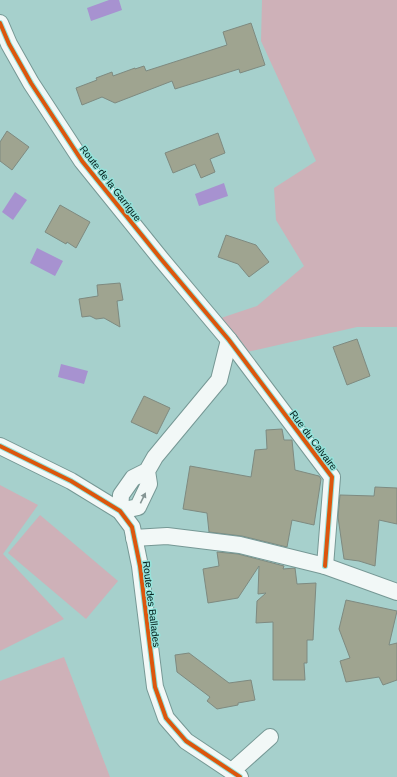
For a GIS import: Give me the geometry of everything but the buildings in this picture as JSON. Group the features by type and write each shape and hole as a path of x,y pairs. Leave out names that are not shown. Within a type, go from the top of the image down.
{"street":[{"name":"Route de la Garrigue","path":"0,23 9,44 31,84 82,161 229,340"},
{"path":"120,511 138,507 149,484 147,472 155,457 219,380 229,340"},
{"name":"Rue du Calvaire","path":"229,340 332,477 324,566"},
{"name":"Route des Ballades","path":"0,446 71,481 120,511 132,526 140,566 155,687 166,718 186,741 236,774"},
{"path":"134,538 167,536 240,545 324,566 397,592"},
{"path":"236,774 270,737"}],"shaded area":[{"path":"109,0 119,0 122,10 91,21 87,8"},
{"path":"262,0 397,0 397,327 357,327 247,352 221,318 257,306 304,266 276,220 274,188 316,161 261,41"},
{"path":"224,183 228,196 199,206 195,194"},
{"path":"15,192 27,200 13,220 2,212"},
{"path":"37,248 63,261 55,276 30,263"},
{"path":"61,364 88,371 84,384 58,377"},
{"path":"0,485 38,505 3,554 64,619 0,651"},
{"path":"40,515 118,581 86,619 8,553"},
{"path":"64,657 110,777 0,777 0,681"}],"cycle path":[{"path":"0,23 9,44 31,83 82,161 229,340 332,477 325,566"},
{"path":"0,446 71,481 120,511 132,527 140,566 155,687 166,718 186,741 240,777"}]}
